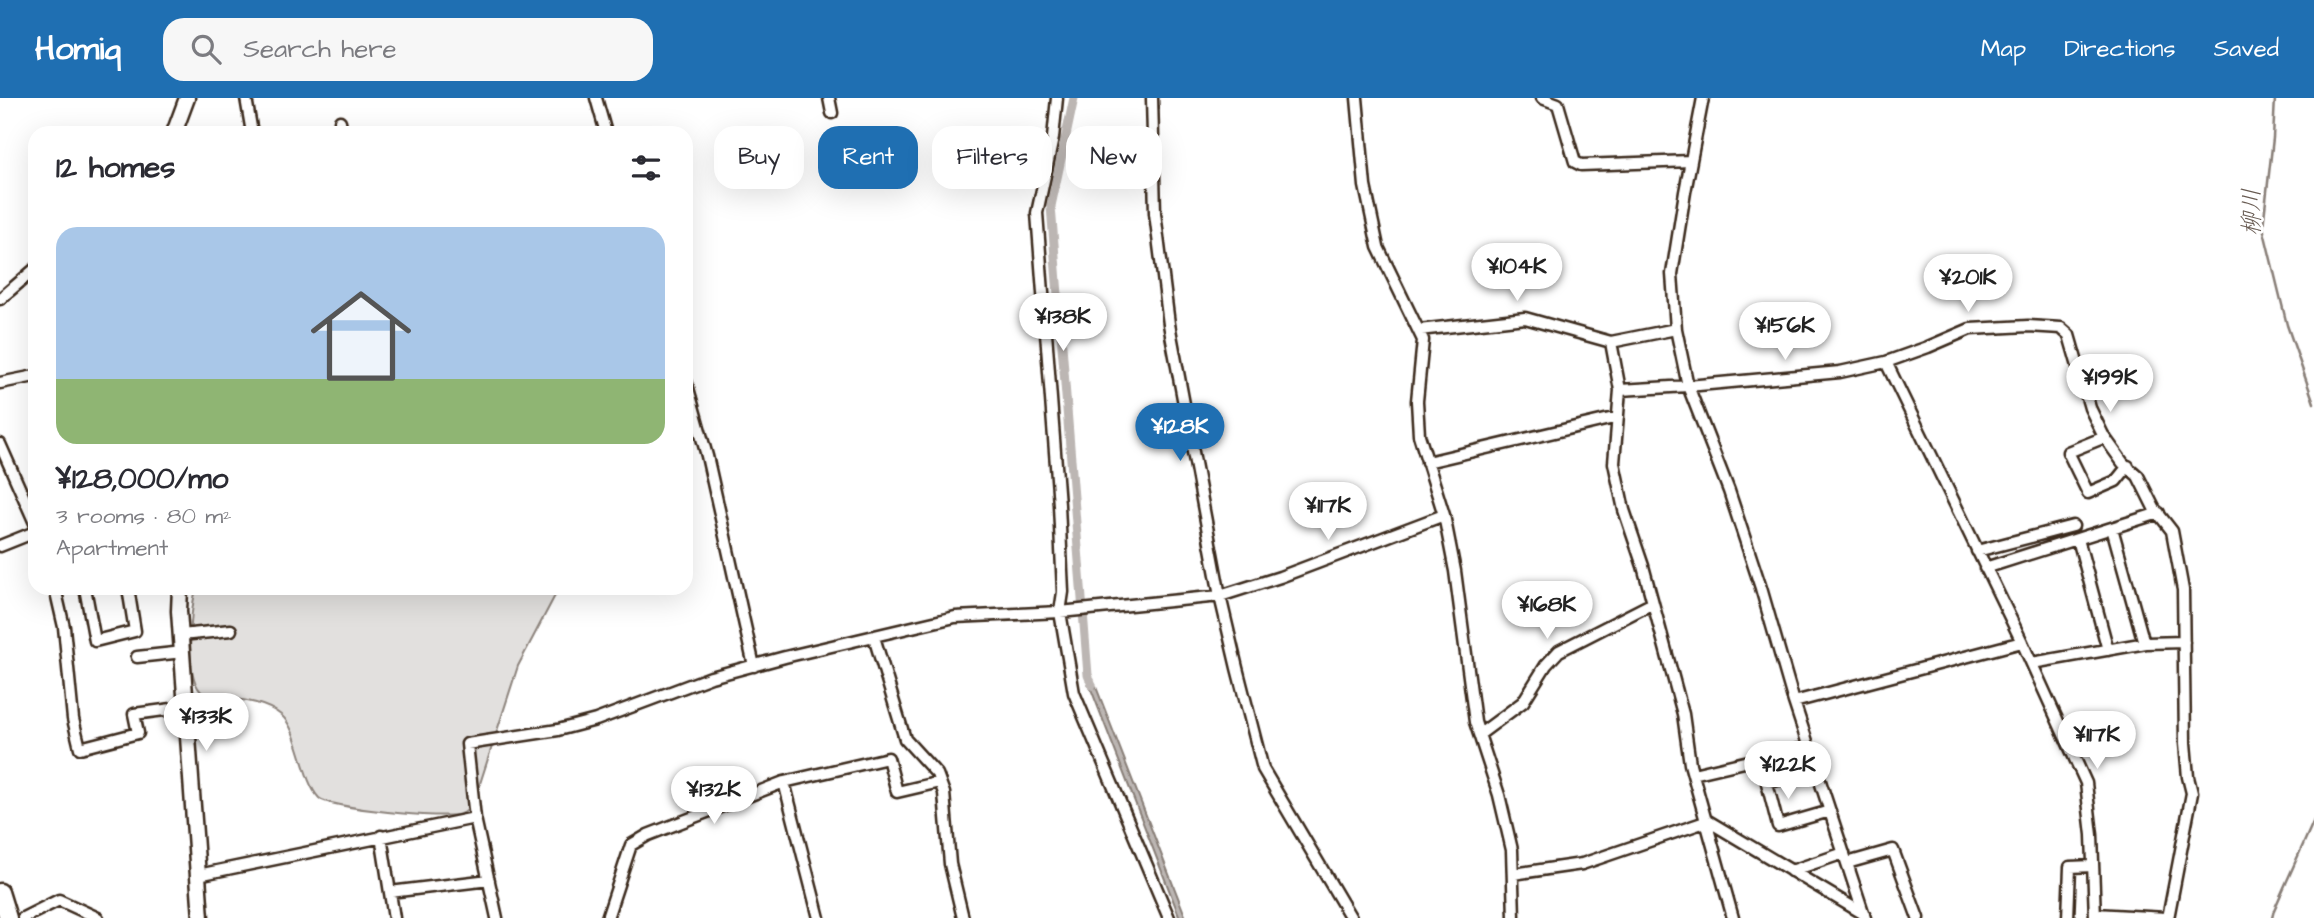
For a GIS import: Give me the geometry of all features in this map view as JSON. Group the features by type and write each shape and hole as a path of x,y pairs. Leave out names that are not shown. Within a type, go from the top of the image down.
{"main road":[{"path":"0,892 8,918"}],"street":[{"path":"177,126 187,98"},
{"path":"246,98 251,126"},
{"path":"596,98 604,126"},
{"path":"829,98 832,113"},
{"path":"1056,98 1053,138 1037,213 1059,505 1063,592 1060,612 1074,693 1130,820 1169,918"},
{"path":"1152,98 1155,213 1167,310 1220,596 1263,769 1351,918"},
{"path":"1357,98 1365,186 1378,247 1419,330 1424,347 1417,401 1419,435 1444,515 1455,571 1475,722 1499,795 1512,850 1514,918"},
{"path":"1542,98 1558,104 1575,162 1581,165 1691,161"},
{"path":"1703,98 1672,274 1676,329 1688,386 1729,492 1761,588 1794,702 1867,917"},
{"path":"340,121 341,126"},
{"path":"0,299 28,275"},
{"path":"1419,330 1525,317 1611,342 1676,329"},
{"path":"1620,390 1840,372 1886,362 1970,329 2028,326 2061,328 2069,335 2090,408 2105,437 2113,451 2138,476 2154,508 2172,531 2183,590 2185,743 2192,793 2167,918 2095,916 2090,808 2086,783 2032,663 1886,362"},
{"path":"1611,342 1620,390 1614,463 1623,510 1643,566 1683,713 1693,774 1733,918"},
{"path":"0,383 28,377"},
{"path":"693,406 707,456 754,666"},
{"path":"1427,462 1618,417"},
{"path":"2105,437 2068,453 2088,493 2116,481 2128,466"},
{"path":"0,444 28,507"},
{"path":"1985,568 2159,513"},
{"path":"498,918 475,818 467,744 558,730 596,720 711,677 955,617 1060,612 1220,596 1280,577 1444,515"},
{"path":"1977,551 2073,526"},
{"path":"2112,528 2144,643"},
{"path":"0,546 28,535"},
{"path":"2078,539 2108,650"},
{"path":"57,595 64,626 73,719 80,748 138,733 134,714 187,707"},
{"path":"86,595 95,641 135,631 129,595"},
{"path":"180,595 201,918"},
{"path":"1480,734 1523,702 1546,665 1559,651 1653,603"},
{"path":"181,635 230,630"},
{"path":"874,637 905,739 937,774 944,793 950,864 963,918"},
{"path":"1794,702 2022,642"},
{"path":"2032,663 2144,643 2184,642"},
{"path":"137,657 183,652"},
{"path":"1693,774 1809,747"},
{"path":"607,918 631,845 648,835 784,782 888,758 897,792 940,782"},
{"path":"1816,769 1767,783 1778,826 1830,811"},
{"path":"784,782 819,918"},
{"path":"198,875 475,818"},
{"path":"1513,874 1582,864 1707,821 1867,917"},
{"path":"381,836 394,918"},
{"path":"1791,871 1893,850 1918,918"},
{"path":"2068,918 2070,867 2093,866"},
{"path":"390,892 489,880"},
{"path":"23,918 59,900 98,918"}],"shaded area":[{"path":"195,595 555,595 518,666 475,799 466,812 451,815 364,809 319,798 308,779 292,732 281,715 255,703 204,694 197,687 191,661"},
{"path":"1091,674 1186,918 1180,918 1086,676"}],"waterway":[{"path":"1074,98 1051,206 1088,675 1092,685"},
{"name":"柳川","path":"2275,98 2263,227 2287,325 2314,403"},
{"name":"柳川","path":"2272,918 2314,820"}]}
